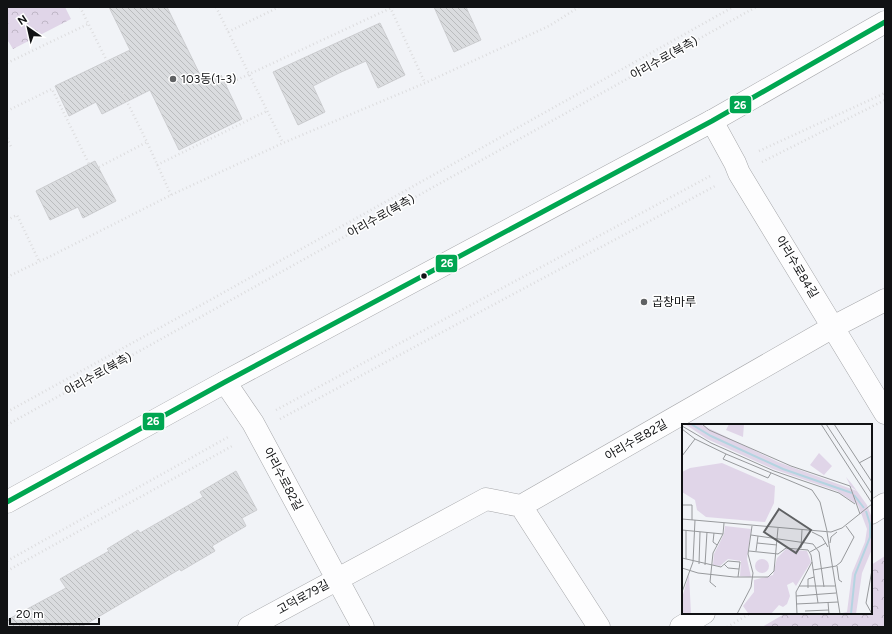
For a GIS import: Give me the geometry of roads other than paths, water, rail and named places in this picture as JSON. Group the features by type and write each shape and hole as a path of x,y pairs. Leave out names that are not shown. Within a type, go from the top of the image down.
{"street":[{"path":"7,502 225,382 712,121 863,33 885,22"},
{"path":"863,33 885,31"},
{"name":"아리수로84길","path":"712,121 737,168 885,412"},
{"name":"아리수로82길","path":"521,506 834,327 885,300"},
{"name":"아리수로82길","path":"225,382 255,427 363,627"},
{"path":"337,579 486,499 521,506 599,627"},
{"path":"872,511 885,504"},
{"name":"고덕로79길","path":"248,627 337,579"},
{"path":"681,627 702,614"}],"place":[{"name":"103동(1-3)","path":"173,79"},
{"name":"곱창마루","path":"644,302"}]}
